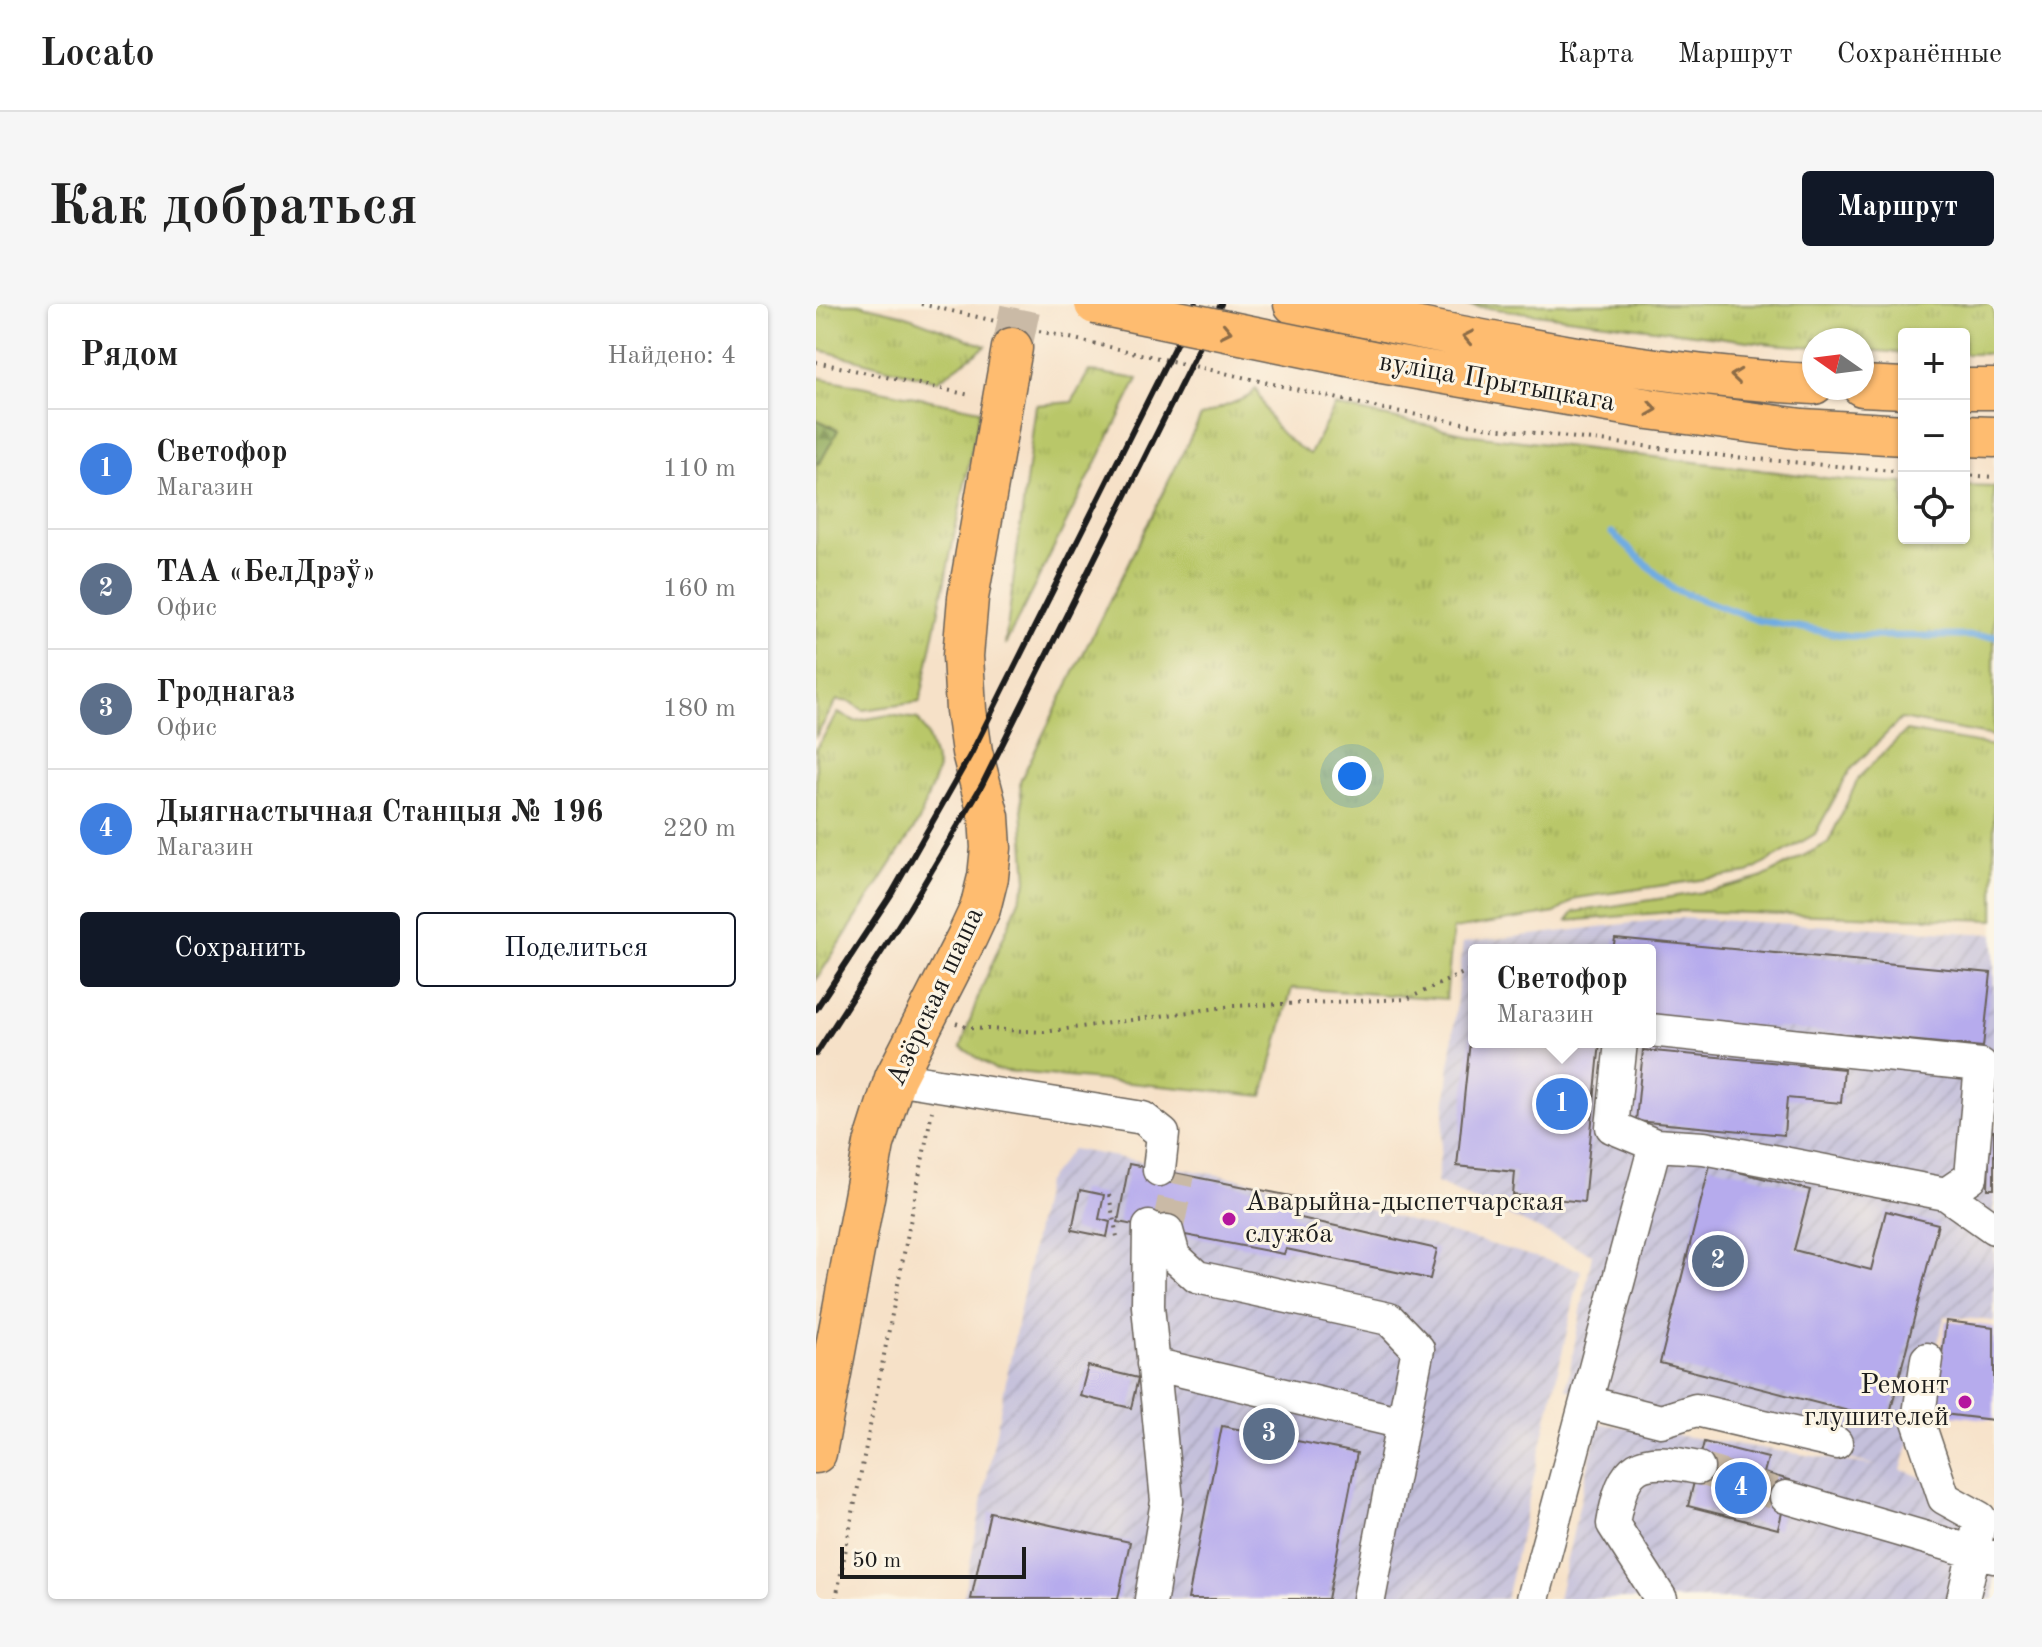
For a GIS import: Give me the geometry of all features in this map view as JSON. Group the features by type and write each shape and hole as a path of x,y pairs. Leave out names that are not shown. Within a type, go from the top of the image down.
{"main road":[{"name":"вуліца Прытыцкага","path":"1095,304 1382,363 1649,409 1802,429 1898,435"},
{"name":"вуліца Прытыцкага","path":"1294,304 1567,355 1655,368 1802,383"},
{"name":"Азёрская шаша","path":"816,1453 874,1144 895,1078 976,918 988,877 991,848 989,817 972,752 963,656 968,598 1020,334"},
{"path":"1874,387 1898,388"},
{"path":"1970,389 1994,389"},
{"path":"1970,436 1994,437"}],"lane":[{"path":"1656,1031 1981,1065 1971,1177 1946,1194"},
{"path":"1620,1048 1612,1127 1655,1145 1704,1148 1946,1194 1994,1228"},
{"path":"895,1078 1143,1118 1163,1134 1169,1172"},
{"path":"1533,1599 1655,1145"},
{"path":"1151,1599 1167,1501 1148,1306 1158,1229 1174,1256 1197,1277 1389,1319 1418,1349 1369,1599"},
{"path":"1927,1359 1918,1421 1944,1498 1980,1518 1984,1554 1963,1599"},
{"path":"1153,1364 1403,1423"},
{"path":"1586,1402 1661,1421 1696,1410 1836,1443"},
{"path":"1661,1599 1613,1524 1617,1496 1625,1479 1638,1466 1665,1461 1698,1468"},
{"path":"1786,1497 1984,1554"}],"path":[{"path":"921,304 1020,334 1485,427 1734,457 1898,471"},
{"path":"816,362 983,397"},
{"path":"1970,475 1994,477"},
{"path":"928,1013 968,1028 1044,1032 1233,1006 1407,999 1468,971"},
{"path":"836,1599 936,1086"}],"shaded area":[{"path":"1676,918 1994,934 1994,1321 1945,1316 1901,1470 1994,1511 1994,1599 1558,1599 1598,1423 1877,1466 1566,1389 1592,1254 1437,1183 1463,943"},
{"path":"1072,1149 1297,1189 1581,1270 1506,1599 963,1599 1045,1183"}],"green space":[{"path":"816,304 858,304 901,314 986,346 937,381 816,349"},
{"path":"1457,304 1994,304 1994,354 1970,354 1970,328 1898,328 1898,353 1874,351 1874,328 1802,328 1802,346"},
{"path":"1089,371 1138,379 1005,645 1036,405 1072,402"},
{"path":"816,377 980,410 920,702 863,710 851,702 837,700 816,736"},
{"path":"1256,388 1276,427 1310,454 1335,406 1473,435 1842,480 1898,483 1898,544 1970,544 1970,486 1994,487 1994,736 1901,719 1850,770 1815,834 1748,873 1577,898 1555,913 1453,929 1446,999 1292,988 1263,1096 996,1070 961,1047 978,997 1027,881 1020,781 1201,416 1250,396"},
{"path":"816,419 838,430 820,463 816,464"},
{"path":"838,713 855,721 889,715 918,719 927,734 938,769 919,821 816,980 816,749"},
{"path":"1906,731 1994,746 1994,920 1681,911 1567,921 1574,912 1716,890 1761,878 1828,843 1859,777"}],"building":[{"path":"1615,938 1991,973 1983,1047 1656,1017 1656,944 1614,944"},
{"path":"1469,1048 1599,1048 1584,1202 1513,1195 1515,1172 1457,1166"},
{"path":"1643,1050 1844,1069 1841,1103 1787,1098 1784,1135 1636,1121"},
{"path":"1990,1131 1994,1131 1994,1189 1988,1189"},
{"path":"1129,1164 1296,1197 1292,1216 1437,1249 1430,1279 1286,1249 1284,1254 1118,1222"},
{"path":"1710,1165 1810,1190 1794,1250 1871,1270 1886,1211 1938,1224 1888,1421 1660,1363"},
{"path":"1080,1190 1104,1195 1099,1219 1110,1222 1107,1237 1072,1230"},
{"path":"1946,1321 1994,1327 1994,1420 1935,1413"},
{"path":"1088,1366 1138,1378 1131,1408 1080,1396"},
{"path":"1222,1426 1357,1453 1328,1599 1188,1599"},
{"path":"1704,1442 1768,1458 1764,1473 1790,1480 1778,1529 1688,1506"},
{"path":"990,1512 1130,1542 1118,1599 971,1599"}],"waterway":[{"path":"1612,533 1673,589 1757,620 1849,636 1994,636"}],"tunnel":[{"path":"1012,348 1021,304"},
{"path":"1167,1231 1179,1174"},
{"path":"1698,1468 1786,1497"}],"railway":[{"path":"816,1009 892,893 972,752 1196,304"},
{"path":"816,1054 909,909 982,785 1221,304"}],"place":[{"name":"Светофор","path":"1562,1104"},
{"name":"Аварыйна-дыспетчарская служба","path":"1229,1219"},
{"name":"ТАА «БелДрэў»","path":"1718,1261"},
{"name":"Ремонт глушителей","path":"1965,1402"},
{"name":"Гроднагаз","path":"1269,1434"},
{"name":"Дыягнастычная Станцыя № 196","path":"1741,1488"}]}
